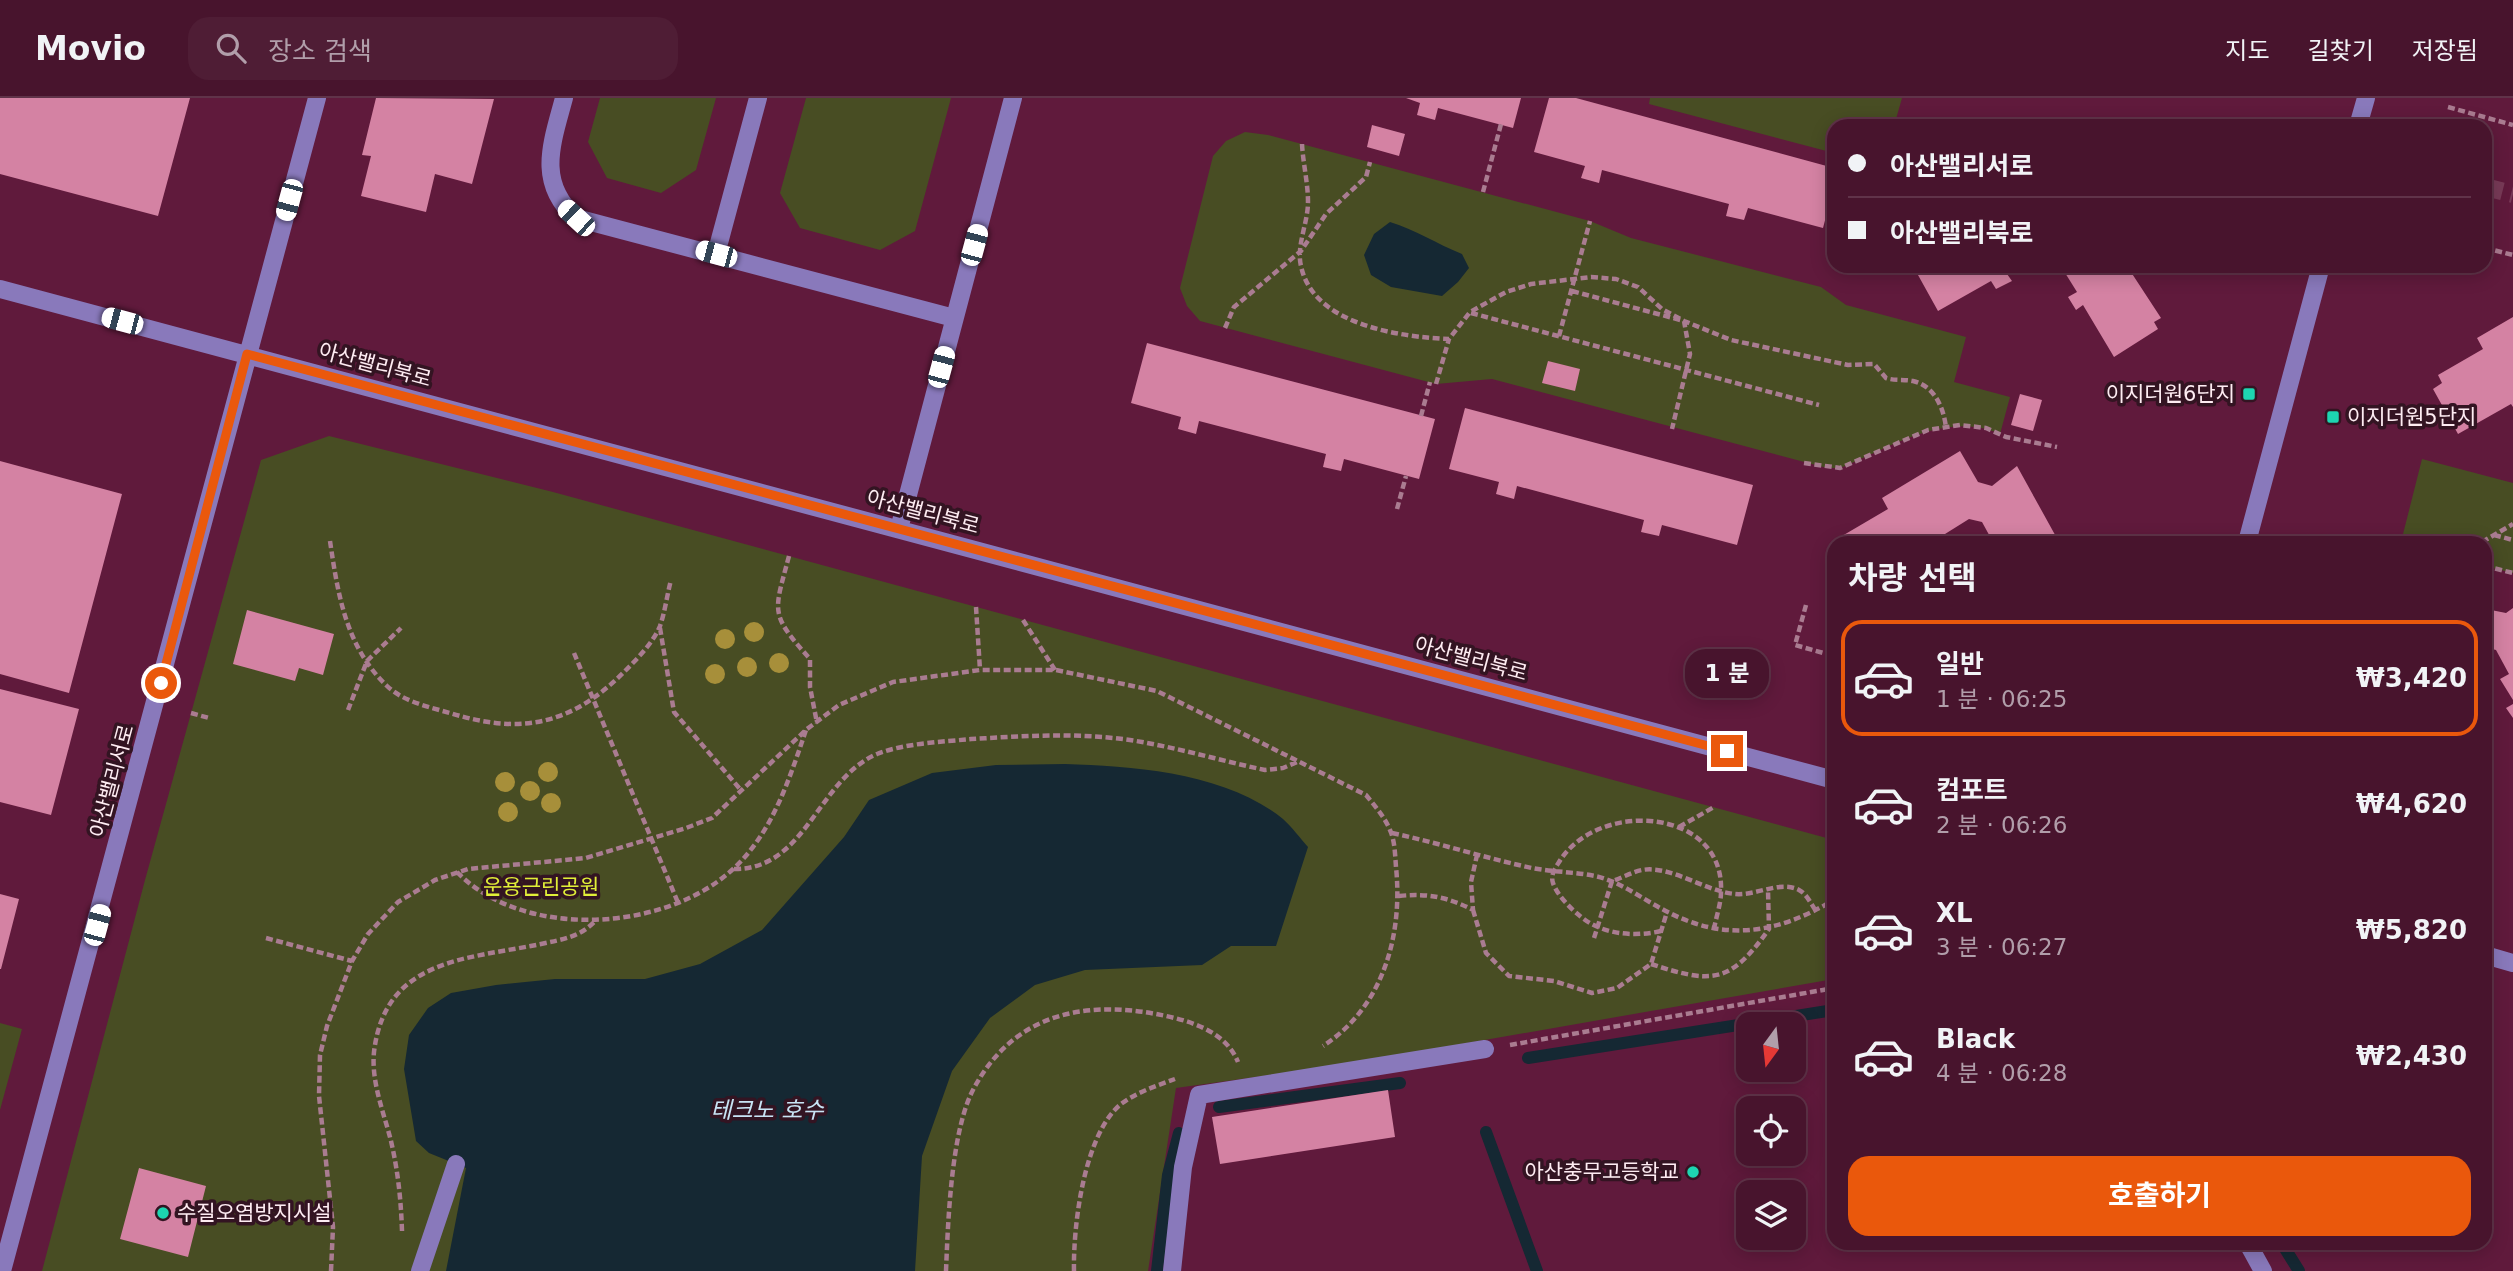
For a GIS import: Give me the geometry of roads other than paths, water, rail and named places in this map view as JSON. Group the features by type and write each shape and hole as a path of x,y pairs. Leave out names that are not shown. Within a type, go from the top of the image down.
{"street":[{"name":"아산밸리서로","path":"2,1271 317,98"},
{"path":"564,98 552,142 550,176 561,204 576,218 954,318"},
{"path":"716,254 758,98"},
{"path":"899,529 1013,98"},
{"path":"2360,119 2366,98"},
{"path":"2249,536 2319,273"},
{"name":"아산밸리북로","path":"0,289 1827,778"},
{"path":"2492,957 2513,963"},
{"path":"1172,1271 1183,1167 1199,1095 1485,1049"},
{"path":"420,1271 456,1164"},
{"path":"2251,1250 2263,1271"}],"water":[{"path":"1390,222 1462,254 1469,268 1442,296 1391,287 1371,275 1364,255 1374,234"},
{"name":"테크노 호수","path":"1065,764 1150,770 1179,775 1235,791 1283,819 1308,847 1276,946 1231,946 1202,965 1085,970 1035,985 990,1018 952,1071 922,1156 915,1271 446,1271 466,1168 429,1153 416,1141 404,1069 409,1035 428,1008 451,993 496,985 555,979 645,979 700,964 762,930 844,837 869,800 932,773 996,765"}],"waterway":[{"path":"1528,1058 1827,1011"},
{"path":"1219,1107 1400,1083"},
{"path":"1486,1132 1537,1271"},
{"path":"1157,1271 1168,1175 1179,1133"},
{"path":"2286,1250 2299,1271"}],"tunnel":[{"path":"2492,189 2513,194"}],"place":[{"name":"이지더원6단지","path":"2249,394"},
{"name":"이지더원5단지","path":"2333,417"},
{"name":"아산충무고등학교","path":"1693,1172"},
{"name":"수질오염방지시설","path":"163,1213"}],"park label":[{"name":"운용근린공원","path":"541,887"}]}
